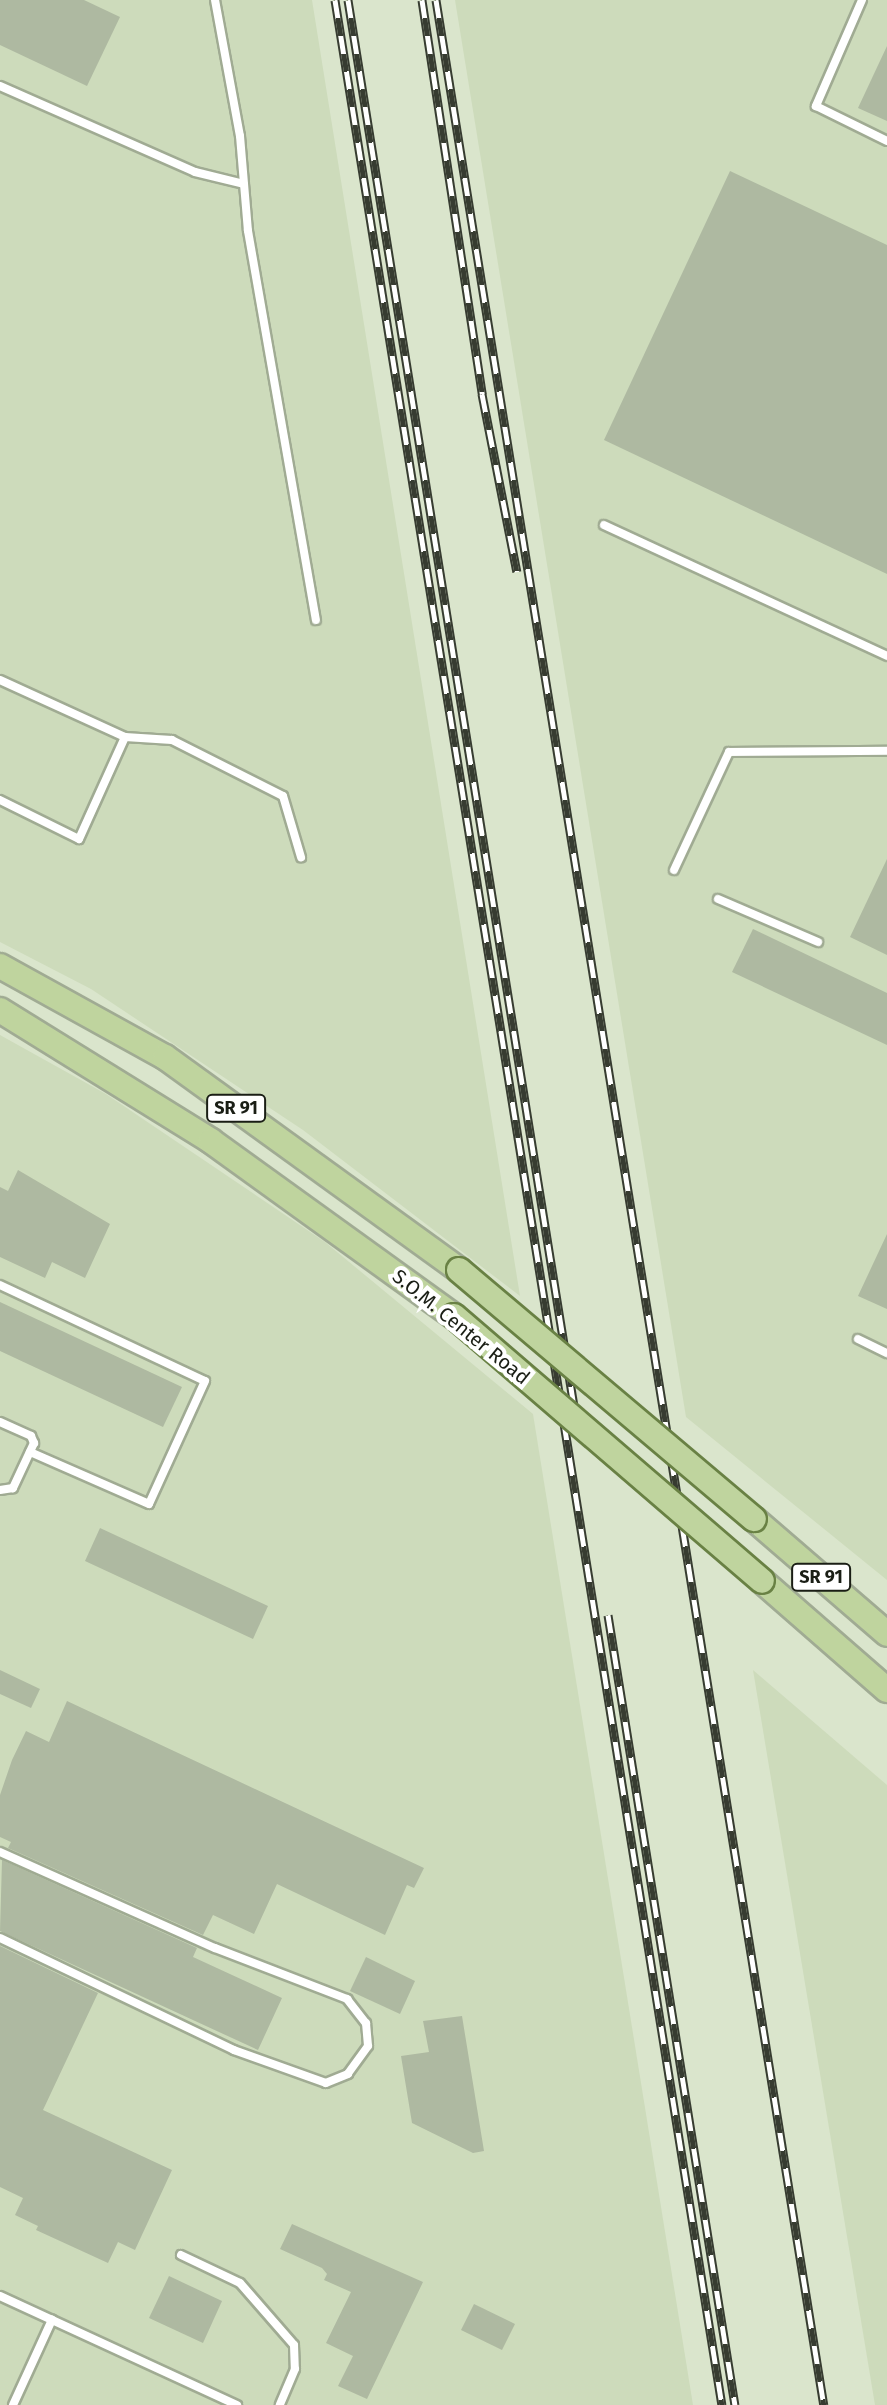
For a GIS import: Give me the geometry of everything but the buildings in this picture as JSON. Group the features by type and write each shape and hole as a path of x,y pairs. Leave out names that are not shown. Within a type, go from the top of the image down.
{"main road":[{"name":"S.O.M. Center Road","path":"0,966 165,1057 459,1270 887,1634"},
{"name":"S.O.M. Center Road","path":"0,1010 211,1141 454,1316 887,1690"}],"lane":[{"path":"215,0 316,620"},
{"path":"862,0 816,106 887,141"},
{"path":"0,86 195,172 244,184"},
{"path":"604,525 887,656"},
{"path":"0,680 125,737 172,740 283,796 301,857"},
{"path":"0,800 79,839 125,737"},
{"path":"674,870 729,752 887,751"},
{"path":"718,899 818,942"},
{"path":"0,1285 205,1381 149,1504 30,1452"},
{"path":"858,1339 887,1353"},
{"path":"0,1422 31,1436 30,1452 13,1488 0,1490"},
{"path":"0,1852 215,1948 347,1999 366,2023 368,2046 348,2074 326,2083 234,2050 0,1938"},
{"path":"181,2255 240,2283 294,2345 295,2369 280,2405"},
{"path":"0,2296 237,2405"},
{"path":"13,2405 52,2320"}],"shaded area":[{"path":"0,0 312,0 520,1296 303,1130 91,989 0,942"},
{"path":"455,0 887,0 887,1580 686,1417"},
{"path":"0,1035 106,1094 325,1242 533,1414 693,2405 0,2405"},
{"path":"753,1670 887,1785 887,2405 875,2405"}],"railway":[{"path":"335,0 722,2405"},
{"path":"348,0 576,1418"},
{"path":"422,0 482,394 517,572"},
{"path":"436,0 824,2405"},
{"path":"608,1615 735,2405"}]}
